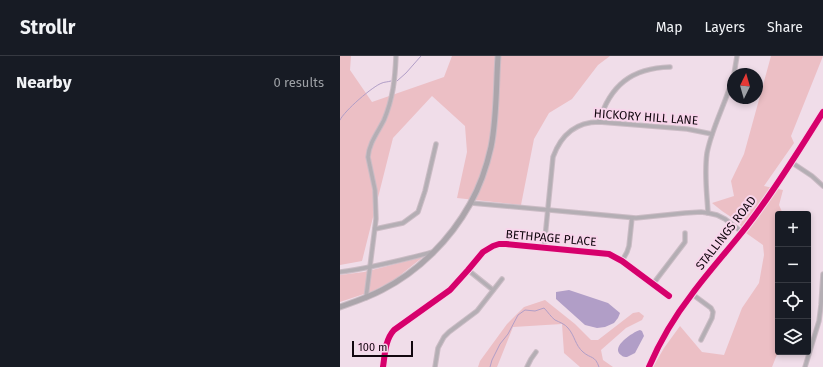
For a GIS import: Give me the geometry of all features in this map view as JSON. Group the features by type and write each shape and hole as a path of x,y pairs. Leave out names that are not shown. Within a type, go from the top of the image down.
{"main road":[{"path":"340,307 366,298 382,290 417,267 435,251 471,203 481,179 491,146 496,108 498,56"},
{"name":"STALLINGS ROAD","path":"648,367 666,333 692,294 766,200 823,112"}],"street":[{"path":"366,298 375,229 376,209 375,190 368,152 384,120 393,94 396,56"},
{"path":"734,68 737,56"},
{"path":"599,122 606,103 616,88 624,81 643,71 670,67"},
{"path":"708,213 705,173 707,154 712,134 727,95"},
{"name":"HICKORY HILL LANE","path":"544,248 552,161 558,146 564,137 573,129 588,123 599,122 687,129 712,134"},
{"path":"375,229 403,223 418,212 426,191 436,144"},
{"path":"791,162 812,176 823,186"},
{"path":"471,203 632,218 701,212 717,215 742,232"},
{"path":"622,261 628,249 632,218"},
{"path":"653,284 685,242 685,233"},
{"name":"BETHPAGE PLACE","path":"383,367 387,343 391,333 397,327 450,290 483,252 499,244 609,254 622,261 669,296"},
{"path":"340,272 387,264 435,251"},
{"path":"468,270 493,290"},
{"path":"806,367 819,320 823,274"},
{"path":"435,367 438,348 444,337 477,311 502,279"},
{"path":"692,294 711,308 713,312 712,318 701,340"},
{"path":"527,367 536,352"}],"shaded area":[{"path":"340,56 351,56 350,70 372,102 444,77 452,56 610,56 598,65 572,99 549,113 534,139 521,205 457,198 467,152 465,126 432,96 393,138 362,261 340,265"},
{"path":"771,56 823,56 791,136 794,143 764,186 783,190 779,205 782,211 775,211 775,355 777,355 772,367 653,367 664,348 680,326 702,352 724,355 742,308 759,283 764,255 763,245 746,233 737,221 712,203 734,196 731,181 744,154 758,104 763,104 763,85"},
{"path":"423,257 394,280 373,291 340,302 340,275 364,272"},
{"path":"569,290 608,303 620,313 618,318 614,323 605,327 597,328 585,325 556,299 556,292"},
{"path":"545,300 575,324 591,340 598,340 633,313 639,312 644,316 642,320 626,328 601,350 603,360 613,367 580,367 564,353 562,324 513,327 497,367 478,367 480,361 507,324 524,307"},
{"path":"640,330 644,336 635,353 627,357 622,356 618,352 620,344"}],"waterway":[{"path":"397,81 421,56"},
{"path":"340,120 347,111 366,94 378,85 391,81"},
{"path":"490,367 500,344 508,334 518,315 525,310 535,311 544,308 555,320 567,327 580,349 594,359 599,367"}],"cycle path":[{"path":"649,367 663,338 680,311 757,212 823,112"},
{"path":"383,367 387,343 394,330 450,290 483,252 499,244 609,254 622,261 669,296"}]}
